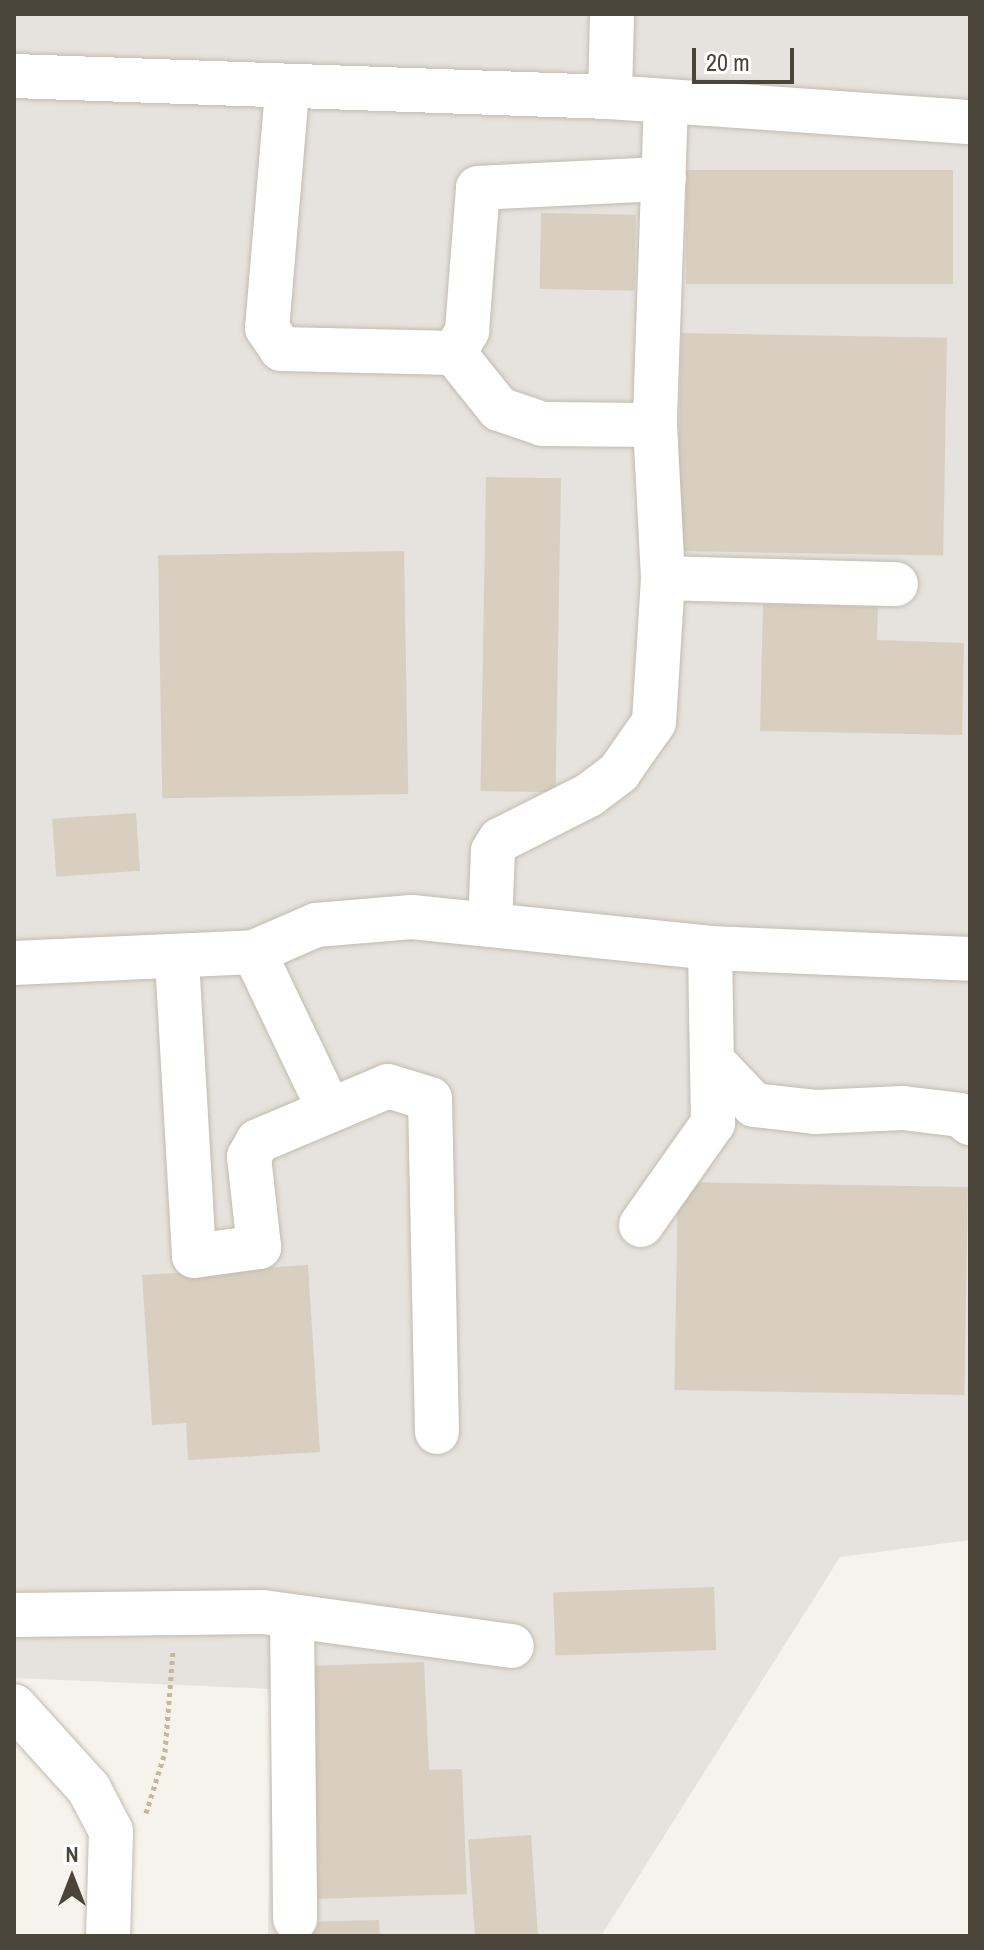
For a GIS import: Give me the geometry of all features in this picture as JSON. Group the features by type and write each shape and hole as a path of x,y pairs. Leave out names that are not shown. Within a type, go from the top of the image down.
{"street":[{"path":"610,97 612,14"},
{"path":"14,76 287,91 610,97 970,122"},
{"path":"287,91 267,328 281,349 454,353 499,409 543,424 655,425"},
{"path":"490,925 493,851 500,840 589,795 619,772 654,722 663,578 655,425 666,102"},
{"path":"454,353 467,331 478,188 664,179"},
{"path":"663,578 896,584"},
{"path":"14,963 177,960 254,952 316,925 412,917 710,948 970,959"},
{"path":"641,1225 713,1123 718,1067 710,948"},
{"path":"254,952 329,1109"},
{"path":"177,960 194,1256 259,1247 253,1145 329,1109 388,1086 430,1099 437,1432"},
{"path":"718,1067 754,1105 815,1112 903,1108 960,1115 970,1123"},
{"path":"14,1615 173,1614 292,1618 512,1646"},
{"path":"292,1618 295,1919"},
{"path":"14,1706 89,1789 111,1831 110,1928"}],"path":[{"path":"143,1822 165,1752 173,1614"}],"shaded area":[{"path":"14,14 970,14 970,1540 840,1557 601,1936 268,1936 272,1689 14,1678"}],"building":[{"path":"686,170 953,170 953,284 686,284"},
{"path":"541,213 636,215 635,291 540,289"},
{"path":"681,333 947,338 943,556 677,551"},
{"path":"486,477 561,478 556,792 481,791"},
{"path":"404,551 408,794 162,798 158,555"},
{"path":"763,604 878,607 877,640 964,643 962,735 760,731"},
{"path":"136,813 140,871 56,877 52,819"},
{"path":"678,1182 968,1187 964,1395 674,1390"},
{"path":"308,1265 320,1452 188,1460 186,1423 152,1425 142,1275"},
{"path":"714,1587 716,1650 555,1656 553,1593"},
{"path":"424,1662 429,1770 462,1769 467,1894 316,1899 307,1666"},
{"path":"531,1835 538,1936 475,1936 468,1839"},
{"path":"379,1920 380,1936 300,1936 299,1922"}]}
